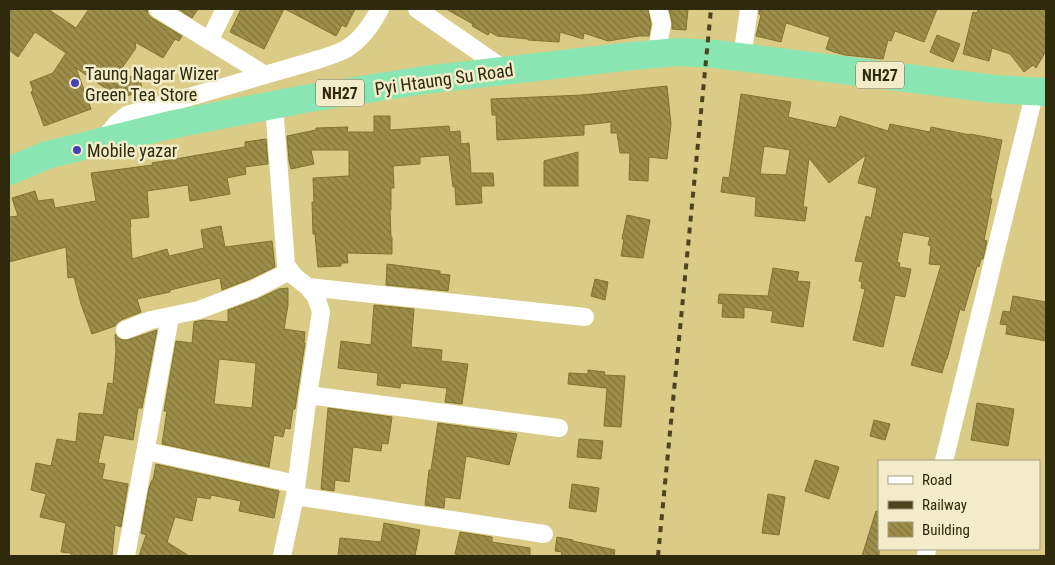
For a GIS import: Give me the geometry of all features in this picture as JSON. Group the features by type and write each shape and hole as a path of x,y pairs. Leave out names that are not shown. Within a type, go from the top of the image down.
{"highway":[{"name":"Pyi Htaung Su Road","path":"9,171 47,155 170,125 304,99 424,80 667,53"},
{"name":"NH27","path":"667,53 715,54 994,89 1041,91"}],"street":[{"path":"158,9 265,75"},
{"path":"209,41 225,9"},
{"path":"101,142 126,114 320,59 345,49 361,37 372,24 380,9"},
{"path":"417,9 505,70"},
{"path":"658,9 667,53"},
{"path":"742,57 749,9"},
{"path":"944,460 1041,91"},
{"path":"274,105 286,265 294,276 308,287 316,297 321,312 295,490 282,556"},
{"path":"125,330 151,320 200,310 254,289 290,271"},
{"path":"308,287 585,317"},
{"path":"126,556 170,317"},
{"path":"308,395 559,428"},
{"path":"146,450 295,490 544,534"}],"building":[{"path":"9,9 48,9 76,28 89,9 147,9 148,14 152,18 182,36 179,41 175,39 163,58 135,42 136,48 114,79 140,75 142,93 118,97 76,68 91,109 44,126 31,92 33,90 30,82 53,73 66,53 35,32 18,57 9,50"},
{"path":"178,9 198,9 192,18"},
{"path":"241,9 284,9 264,49 230,32"},
{"path":"285,9 355,9 346,27 342,25 336,36"},
{"path":"446,9 648,9 651,24 649,36 608,41 584,33 583,39 560,32 559,42 528,40 497,36 490,32 488,35"},
{"path":"669,9 688,9 686,30 672,29"},
{"path":"759,9 937,9 924,42 895,31 891,41 888,40 883,59 834,52 826,49 830,37 786,23 781,42 756,36 761,15 759,14"},
{"path":"978,9 1046,9 1046,51 1036,68 1033,65 1024,72 1010,54 992,48 989,61 963,54 973,12 977,13"},
{"path":"937,35 960,44 953,62 930,52"},
{"path":"667,86 671,124 667,159 649,157 648,181 629,180 630,153 620,153 617,133 611,133 611,122 584,125 584,135 497,140 496,115 492,115 491,99 582,95"},
{"path":"741,94 791,102 788,117 836,128 840,116 888,131 890,124 930,132 931,127 1002,140 990,199 992,199 984,240 987,241 983,259 981,259 979,267 977,266 964,311 960,309 942,373 911,365 941,265 929,264 931,246 928,245 930,237 903,232 897,262 900,263 899,267 911,269 905,297 895,295 883,347 853,340 865,289 861,288 862,282 859,281 863,262 855,261 866,216 871,218 877,188 858,183 866,155 829,183 809,158 803,207 807,207 805,221 755,216 756,197 721,192 723,177 729,178","holes":["764,146 790,150 786,175 760,174"]},
{"path":"374,116 390,116 390,130 449,126 450,132 460,131 461,144 469,143 471,173 493,173 494,186 481,186 482,203 456,205 455,187 453,187 449,155 420,157 420,164 393,166 394,188 391,188 390,210 392,254 347,253 348,263 341,263 341,266 318,267 315,234 313,234 313,178 349,176 349,150 311,150 314,164 291,169 287,136 316,130 316,128 348,127 347,132 374,132"},
{"path":"266,139 268,164 245,167 246,174 227,178 230,194 190,201 188,185 147,191 149,217 130,219 132,259 167,249 169,256 204,248 201,230 221,226 225,247 272,241 275,267 250,279 222,290 220,278 137,299 141,312 121,320 115,326 92,334 74,277 68,278 66,247 9,262 9,217 18,216 12,198 35,191 38,201 53,199 55,208 96,201 91,173 153,165 152,163 245,147 245,142"},
{"path":"578,152 578,186 544,186 544,161"},
{"path":"627,215 650,220 643,258 621,256"},
{"path":"387,264 440,271 440,274 450,275 448,291 386,285"},
{"path":"773,268 799,272 797,281 810,282 803,327 771,322 773,311 744,307 744,318 722,317 723,304 718,303 719,294 768,296"},
{"path":"595,279 608,282 605,300 591,296"},
{"path":"288,288 288,305 284,329 305,332 305,343 290,429 285,428 283,437 274,435 269,467 162,444 167,411 164,411 176,341 192,343 194,322 203,320 228,322 228,310 279,289","holes":["219,359 256,363 252,408 214,404"]},
{"path":"1013,296 1046,302 1046,341 1006,334 1007,325 1000,324 1003,311 1010,312"},
{"path":"374,305 414,309 411,347 442,350 441,361 468,364 462,404 445,402 447,388 401,383 400,388 377,385 378,373 338,368 341,341 371,345"},
{"path":"157,330 142,408 138,408 133,440 104,435 98,463 105,464 102,479 128,484 121,527 115,525 112,556 71,556 71,553 61,552 66,523 40,517 46,494 31,490 36,463 51,466 57,439 76,442 79,413 103,415 108,383 113,384 116,351 115,334 118,338 128,340"},
{"path":"588,370 605,372 604,375 625,376 621,427 604,426 607,388 568,384 569,373 588,374"},
{"path":"977,403 1014,409 1008,446 971,440"},
{"path":"328,408 392,417 388,444 382,443 381,451 353,447 349,482 335,480 334,491 321,489"},
{"path":"874,420 890,424 885,440 870,436"},
{"path":"438,423 517,434 509,465 466,456 460,499 445,497 444,508 425,505 429,470 431,470"},
{"path":"579,439 603,441 601,459 577,457"},
{"path":"815,460 839,467 829,499 805,491"},
{"path":"156,464 279,491 274,518 239,511 241,501 211,495 210,499 197,497 192,521 175,517 167,542 189,556 139,556 146,535 141,533 149,488 153,480"},
{"path":"572,484 599,488 596,512 569,508"},
{"path":"768,494 785,497 779,535 762,533"},
{"path":"876,511 878,512 879,556 862,556"},
{"path":"384,523 420,530 415,556 338,556 340,538 381,542"},
{"path":"460,532 492,537 492,542 530,548 530,556 463,556 455,554"},
{"path":"557,537 615,550 614,556 561,556 562,552 555,551"}],"railway":[{"path":"658,556 711,9"}],"place":[{"name":"Taung Nagar Wizer Green Tea Store","path":"75,83"},
{"name":"Mobile yazar","path":"77,150"}]}
